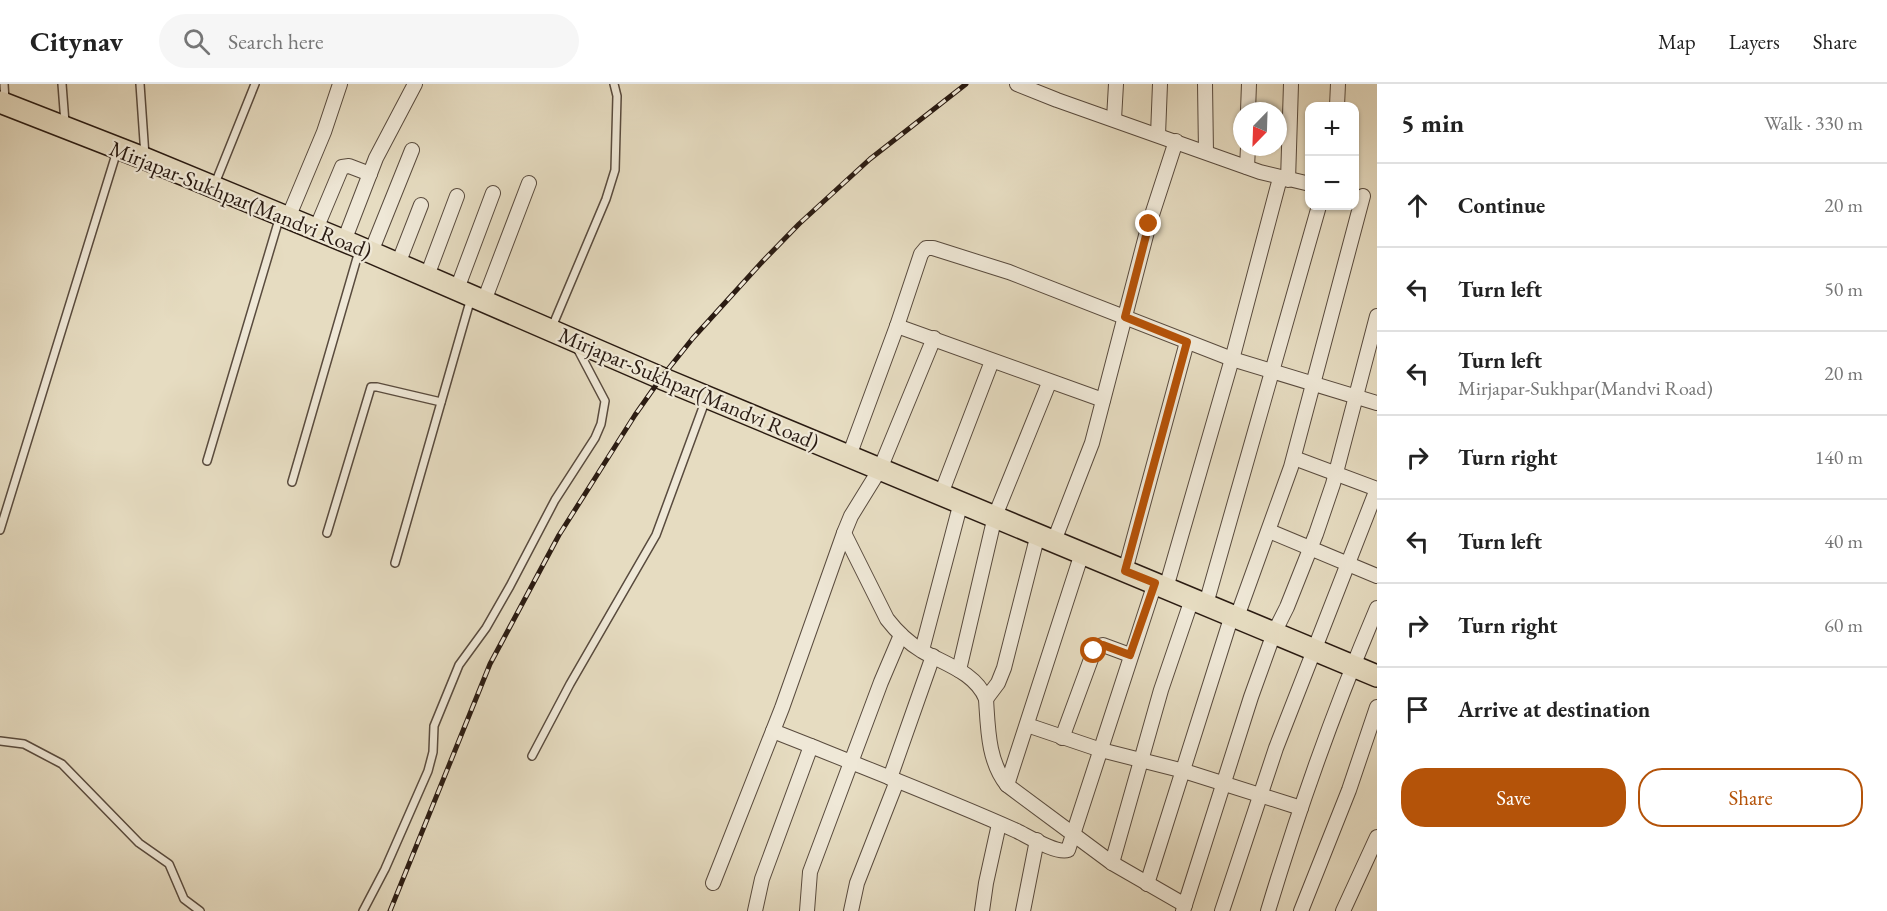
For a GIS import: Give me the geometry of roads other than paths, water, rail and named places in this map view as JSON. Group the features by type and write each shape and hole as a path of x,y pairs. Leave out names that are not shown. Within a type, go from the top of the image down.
{"main road":[{"name":"Mirjapar-Sukhpar(Mandvi Road)","path":"3,96 65,127 316,229 707,397 1377,676"}],"street":[{"path":"284,217 324,132 340,84"},
{"path":"358,247 370,174 415,84"},
{"path":"1017,84 1247,167 1305,183"},
{"path":"1114,119 1116,84"},
{"path":"1158,135 1160,84"},
{"path":"1205,84 1206,152"},
{"path":"1248,102 1249,84"},
{"path":"773,730 1066,852 1075,835 1130,655 1161,585 1232,359 1284,179 1291,84"},
{"path":"1337,102 1338,84"},
{"path":"986,699 998,683 1004,668 1023,587 1092,443 1149,224 1176,141"},
{"path":"358,247 411,150"},
{"path":"1247,167 1248,156"},
{"path":"316,229 342,167 349,166 370,174"},
{"path":"471,295 530,183"},
{"path":"471,295 493,193"},
{"path":"1359,195 1377,199"},
{"path":"426,276 457,196"},
{"path":"399,264 421,205"},
{"path":"1112,863 1161,690 1199,601 1273,370 1318,210"},
{"path":"1147,884 1235,616 1269,531 1294,458 1355,210"},
{"path":"849,456 921,254 926,248 933,248 1008,272 1232,359 1314,382 1377,403"},
{"path":"844,533 887,619 901,635 927,653 959,670 983,691 993,758 999,774 1007,785 1112,863 1184,908 1251,698 1310,548 1336,474 1377,316"},
{"path":"897,326 1103,400"},
{"path":"713,883 773,730 844,533 851,516 880,469 933,338"},
{"path":"1125,571 1187,342"},
{"path":"941,494 992,361"},
{"path":"959,670 995,516 1049,382"},
{"path":"1222,911 1259,796 1377,489 1294,458"},
{"path":"850,911 857,883 893,780 927,653 961,502"},
{"path":"1269,531 1377,576"},
{"path":"1007,785 1082,553"},
{"path":"1268,911 1353,665 1377,608"},
{"path":"807,911 810,872 901,635"},
{"path":"1062,738 1094,651 1103,645 1130,655"},
{"path":"1301,911 1349,790 1377,706"},
{"path":"1027,725 1101,750 1184,771 1302,808"},
{"path":"755,911 762,879 811,746"},
{"path":"982,911 999,824"},
{"path":"1343,911 1377,837"},
{"path":"1023,911 1037,840"}],"lane":[{"path":"62,84 65,127"},
{"path":"140,84 146,159"},
{"path":"213,188 255,84"},
{"path":"550,329 606,199 615,170 617,96 614,84"},
{"path":"0,530 118,148"},
{"path":"207,461 284,217"},
{"path":"291,482 358,247"},
{"path":"395,563 471,295"},
{"path":"363,911 385,869 428,771 433,752 434,726 459,665 495,611 555,500 595,438 601,424 604,401 572,339"},
{"path":"327,533 371,387 441,402"},
{"path":"532,756 570,684 656,535 707,397"},
{"path":"0,741 24,744 62,764 139,843 169,864 184,900 200,911"}],"railway":[{"path":"390,911 490,664 559,535 635,415 693,338 799,224 870,159 966,84"}]}
